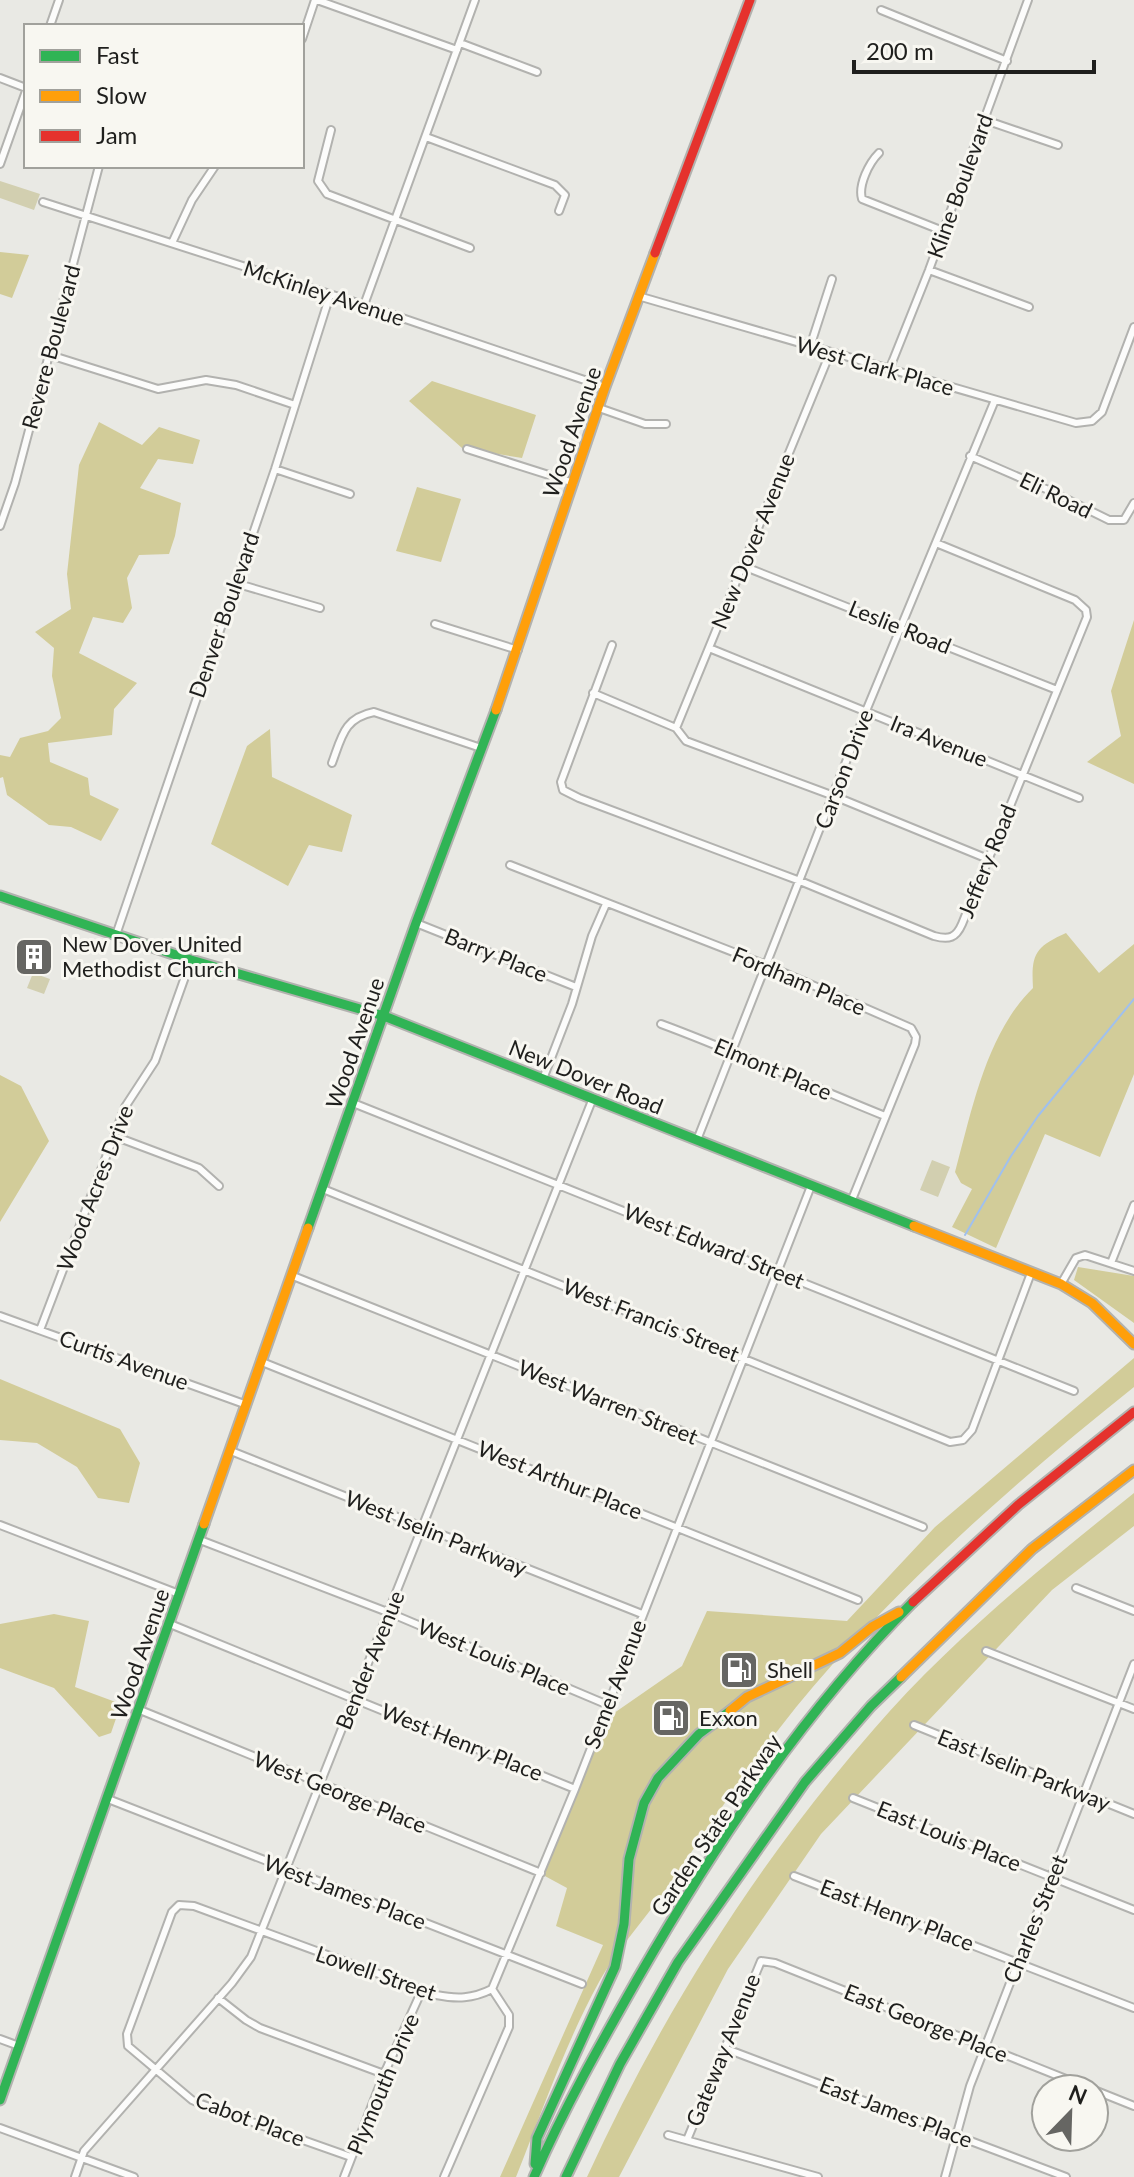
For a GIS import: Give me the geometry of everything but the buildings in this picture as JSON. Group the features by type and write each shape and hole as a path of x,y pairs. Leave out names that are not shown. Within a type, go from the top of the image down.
{"main road":[{"name":"Wood Avenue","path":"0,2100 416,923 518,650 605,387 750,0"},
{"name":"New Dover Road","path":"0,896 191,960 384,1016 593,1098 1061,1284 1092,1303 1134,1344"},
{"name":"Garden State Parkway","path":"534,2176 556,2127 645,1966 738,1816 824,1702 909,1606 1028,1495 1134,1412"},
{"name":"Garden State Parkway","path":"566,2177 607,2090 670,1974 805,1782 871,1706 1032,1549 1134,1470"},
{"path":"534,2176 537,2138 615,1967 624,1924 629,1859 644,1803 658,1778 699,1734 747,1697 840,1653 872,1627 909,1606"}],"street":[{"path":"51,24 59,0"},
{"path":"304,33 316,0 537,72"},
{"path":"364,305 475,0"},
{"name":"Kline Boulevard","path":"889,370 1028,0"},
{"path":"881,10 1007,61"},
{"path":"0,78 24,89"},
{"path":"0,164 24,96"},
{"path":"985,120 1058,145"},
{"path":"331,130 319,173 321,189 327,194 470,248"},
{"path":"426,137 555,185 565,195 559,211"},
{"path":"879,153 860,191 862,199 943,231"},
{"name":"Revere Boulevard","path":"0,526 15,483 98,168"},
{"path":"172,243 192,200 214,168"},
{"name":"McKinley Avenue","path":"43,202 364,305 605,387"},
{"path":"929,270 1029,307"},
{"path":"810,347 832,279"},
{"name":"Denver Boulevard","path":"116,935 275,469 330,295"},
{"name":"West Clark Place","path":"638,296 1076,423 1092,421 1098,416 1130,350"},
{"path":"1130,350 1134,327"},
{"name":"New Dover Avenue","path":"676,728 830,353"},
{"path":"50,355 158,389 206,380 236,385 295,405"},
{"name":"Carson Drive","path":"697,1140 764,964 995,400"},
{"path":"599,408 645,424 666,424"},
{"path":"467,449 574,483"},
{"name":"Eli Road","path":"970,456 1109,520 1124,520 1134,503"},
{"path":"275,469 350,494"},
{"name":"Jeffery Road","path":"593,693 561,782 563,790 945,939 955,936 1087,617 1081,604 936,543"},
{"name":"Leslie Road","path":"743,566 1057,690"},
{"path":"235,583 320,608"},
{"path":"435,624 518,650"},
{"path":"612,645 593,693 676,728 686,741 834,796 988,859"},
{"name":"Ira Avenue","path":"709,648 1079,798"},
{"path":"332,763 351,721 374,712 481,748"},
{"name":"Fordham Place","path":"510,865 764,964 911,1028 916,1037 915,1044 851,1202"},
{"path":"543,1079 606,904"},
{"name":"Barry Place","path":"416,923 576,987"},
{"name":"Wood Acres Drive","path":"40,1330 128,1101 155,1061 191,960"},
{"name":"Elmont Place","path":"661,1024 732,1050 885,1116"},
{"name":"Bender Avenue","path":"75,2177 84,2151 251,1957 593,1098"},
{"name":"West Edward Street","path":"353,1103 1074,1391"},
{"path":"114,1136 199,1168 219,1186"},
{"name":"Semel Avenue","path":"492,1989 575,1789 811,1186"},
{"name":"West Francis Street","path":"323,1189 950,1442 963,1440 974,1427 997,1360"},
{"path":"1111,1263 1134,1205"},
{"path":"1061,1284 1076,1258 1085,1255 1134,1271"},
{"path":"997,1360 1031,1273"},
{"name":"West Warren Street","path":"293,1276 923,1527"},
{"name":"Curtis Avenue","path":"0,1316 247,1405"},
{"name":"West Arthur Place","path":"262,1362 858,1600"},
{"name":"West Iselin Parkway","path":"231,1451 642,1614"},
{"path":"0,1525 179,1594"},
{"name":"West Louis Place","path":"200,1540 390,1613 608,1705"},
{"path":"1076,1588 1134,1611"},
{"name":"West Henry Place","path":"170,1624 575,1789"},
{"path":"986,1651 1134,1709"},
{"name":"Charles Street","path":"945,2177 955,2134 984,2046 1053,1878 1134,1664"},
{"name":"West George Place","path":"140,1710 541,1873"},
{"name":"East Iselin Parkway","path":"914,1725 1134,1814"},
{"name":"East Louis Place","path":"853,1798 1134,1910"},
{"name":"West James Place","path":"108,1799 582,1984"},
{"name":"East Henry Place","path":"794,1876 1134,2008"},
{"name":"Lowell Street","path":"155,2070 128,2046 127,2041 172,1912 179,1905 422,1990 456,1999 478,1996 492,1989"},
{"name":"East George Place","path":"761,1961 775,1963 1051,2073"},
{"name":"Gateway Avenue","path":"687,2140 761,1961"},
{"path":"444,2177 509,2027 509,2015 492,1989"},
{"name":"Plymouth Drive","path":"344,2177 384,2074 422,1990"},
{"path":"218,1998 260,2028 384,2074"},
{"path":"0,2039 19,2046"},
{"name":"East James Place","path":"724,2048 1066,2177"},
{"name":"Cabot Place","path":"155,2070 201,2104 351,2157"},
{"name":"East George Place","path":"1110,2097 1134,2106"},
{"path":"0,2128 134,2177"},
{"path":"668,2135 818,2177"}],"shaded area":[{"path":"0,181 40,194 34,210 0,198"},
{"path":"0,252 29,255 12,298 0,294"},
{"path":"432,381 536,415 522,458 462,448 409,401"},
{"path":"99,422 142,445 159,427 200,440 193,464 158,459 140,488 181,503 169,554 139,555 127,578 132,608 123,623 93,617 79,653 137,683 114,709 112,735 48,743 50,762 88,778 90,795 119,809 101,841 71,827 49,825 7,795 3,777 0,778 0,755 10,757 20,738 48,731 61,718 52,676 54,648 35,632 71,609 67,574 79,465"},
{"path":"417,487 461,499 441,562 396,551"},
{"path":"1134,620 1134,784 1087,762 1121,736 1111,691"},
{"path":"270,729 272,777 352,815 342,852 309,845 288,886 211,844 247,746"},
{"path":"1066,933 1099,973 1134,944 1134,1074 1100,1157 1045,1134 996,1248 952,1227 972,1189 961,1183 955,1172 992,1050 1003,1027 1033,988 1034,959 1047,943"},
{"path":"33,973 50,979 44,994 27,988"},
{"path":"0,1075 21,1086 49,1141 0,1222"},
{"path":"932,1160 950,1167 938,1197 920,1190"},
{"path":"1078,1267 1134,1276 1134,1323 1074,1280"},
{"path":"1134,1358 1134,1387 1054,1452 940,1555 832,1665 767,1744 606,1970 565,2054 516,2177 500,2177 603,1945 556,1926 567,1888 543,1875 604,1720 682,1666 707,1611 847,1621 935,1527"},
{"path":"0,1379 120,1429 140,1463 129,1503 98,1498 77,1467 37,1443 0,1440"},
{"path":"1134,1493 1134,1526 1052,1590 821,1834 728,1969 619,2177 587,2177 647,2058 714,1942 831,1780 934,1665 1032,1577"},
{"path":"54,1614 89,1621 75,1687 121,1704 111,1733 99,1737 54,1688 0,1668 0,1624"}],"waterway":[{"path":"965,1235 1038,1116 1134,999"}],"traffic: fast":[{"path":"308,1228 416,923 496,710"},
{"path":"0,896 191,960 384,1016 914,1226"},
{"path":"0,2100 204,1524"},
{"path":"534,2177 610,2027 667,1928 730,1829 834,1688 913,1602"},
{"path":"566,2177 620,2064 678,1962 805,1782 871,1706 901,1677"},
{"path":"535,2164 537,2138 615,1967 624,1924 629,1859 644,1803 658,1778 699,1734 730,1711"}],"traffic: slow":[{"path":"496,710 605,387 655,253"},
{"path":"914,1226 1061,1284 1092,1303 1134,1344"},
{"path":"204,1524 308,1228"},
{"path":"901,1677 1032,1549 1134,1470"},
{"path":"730,1711 747,1697 840,1653 872,1627 899,1612"}],"traffic: jam":[{"path":"655,253 750,0"},
{"path":"913,1602 1018,1505 1134,1412"}],"place":[{"name":"New Dover United Methodist Church","path":"34,957"},
{"name":"Shell","path":"739,1670"},
{"name":"Exxon","path":"671,1718"}]}
